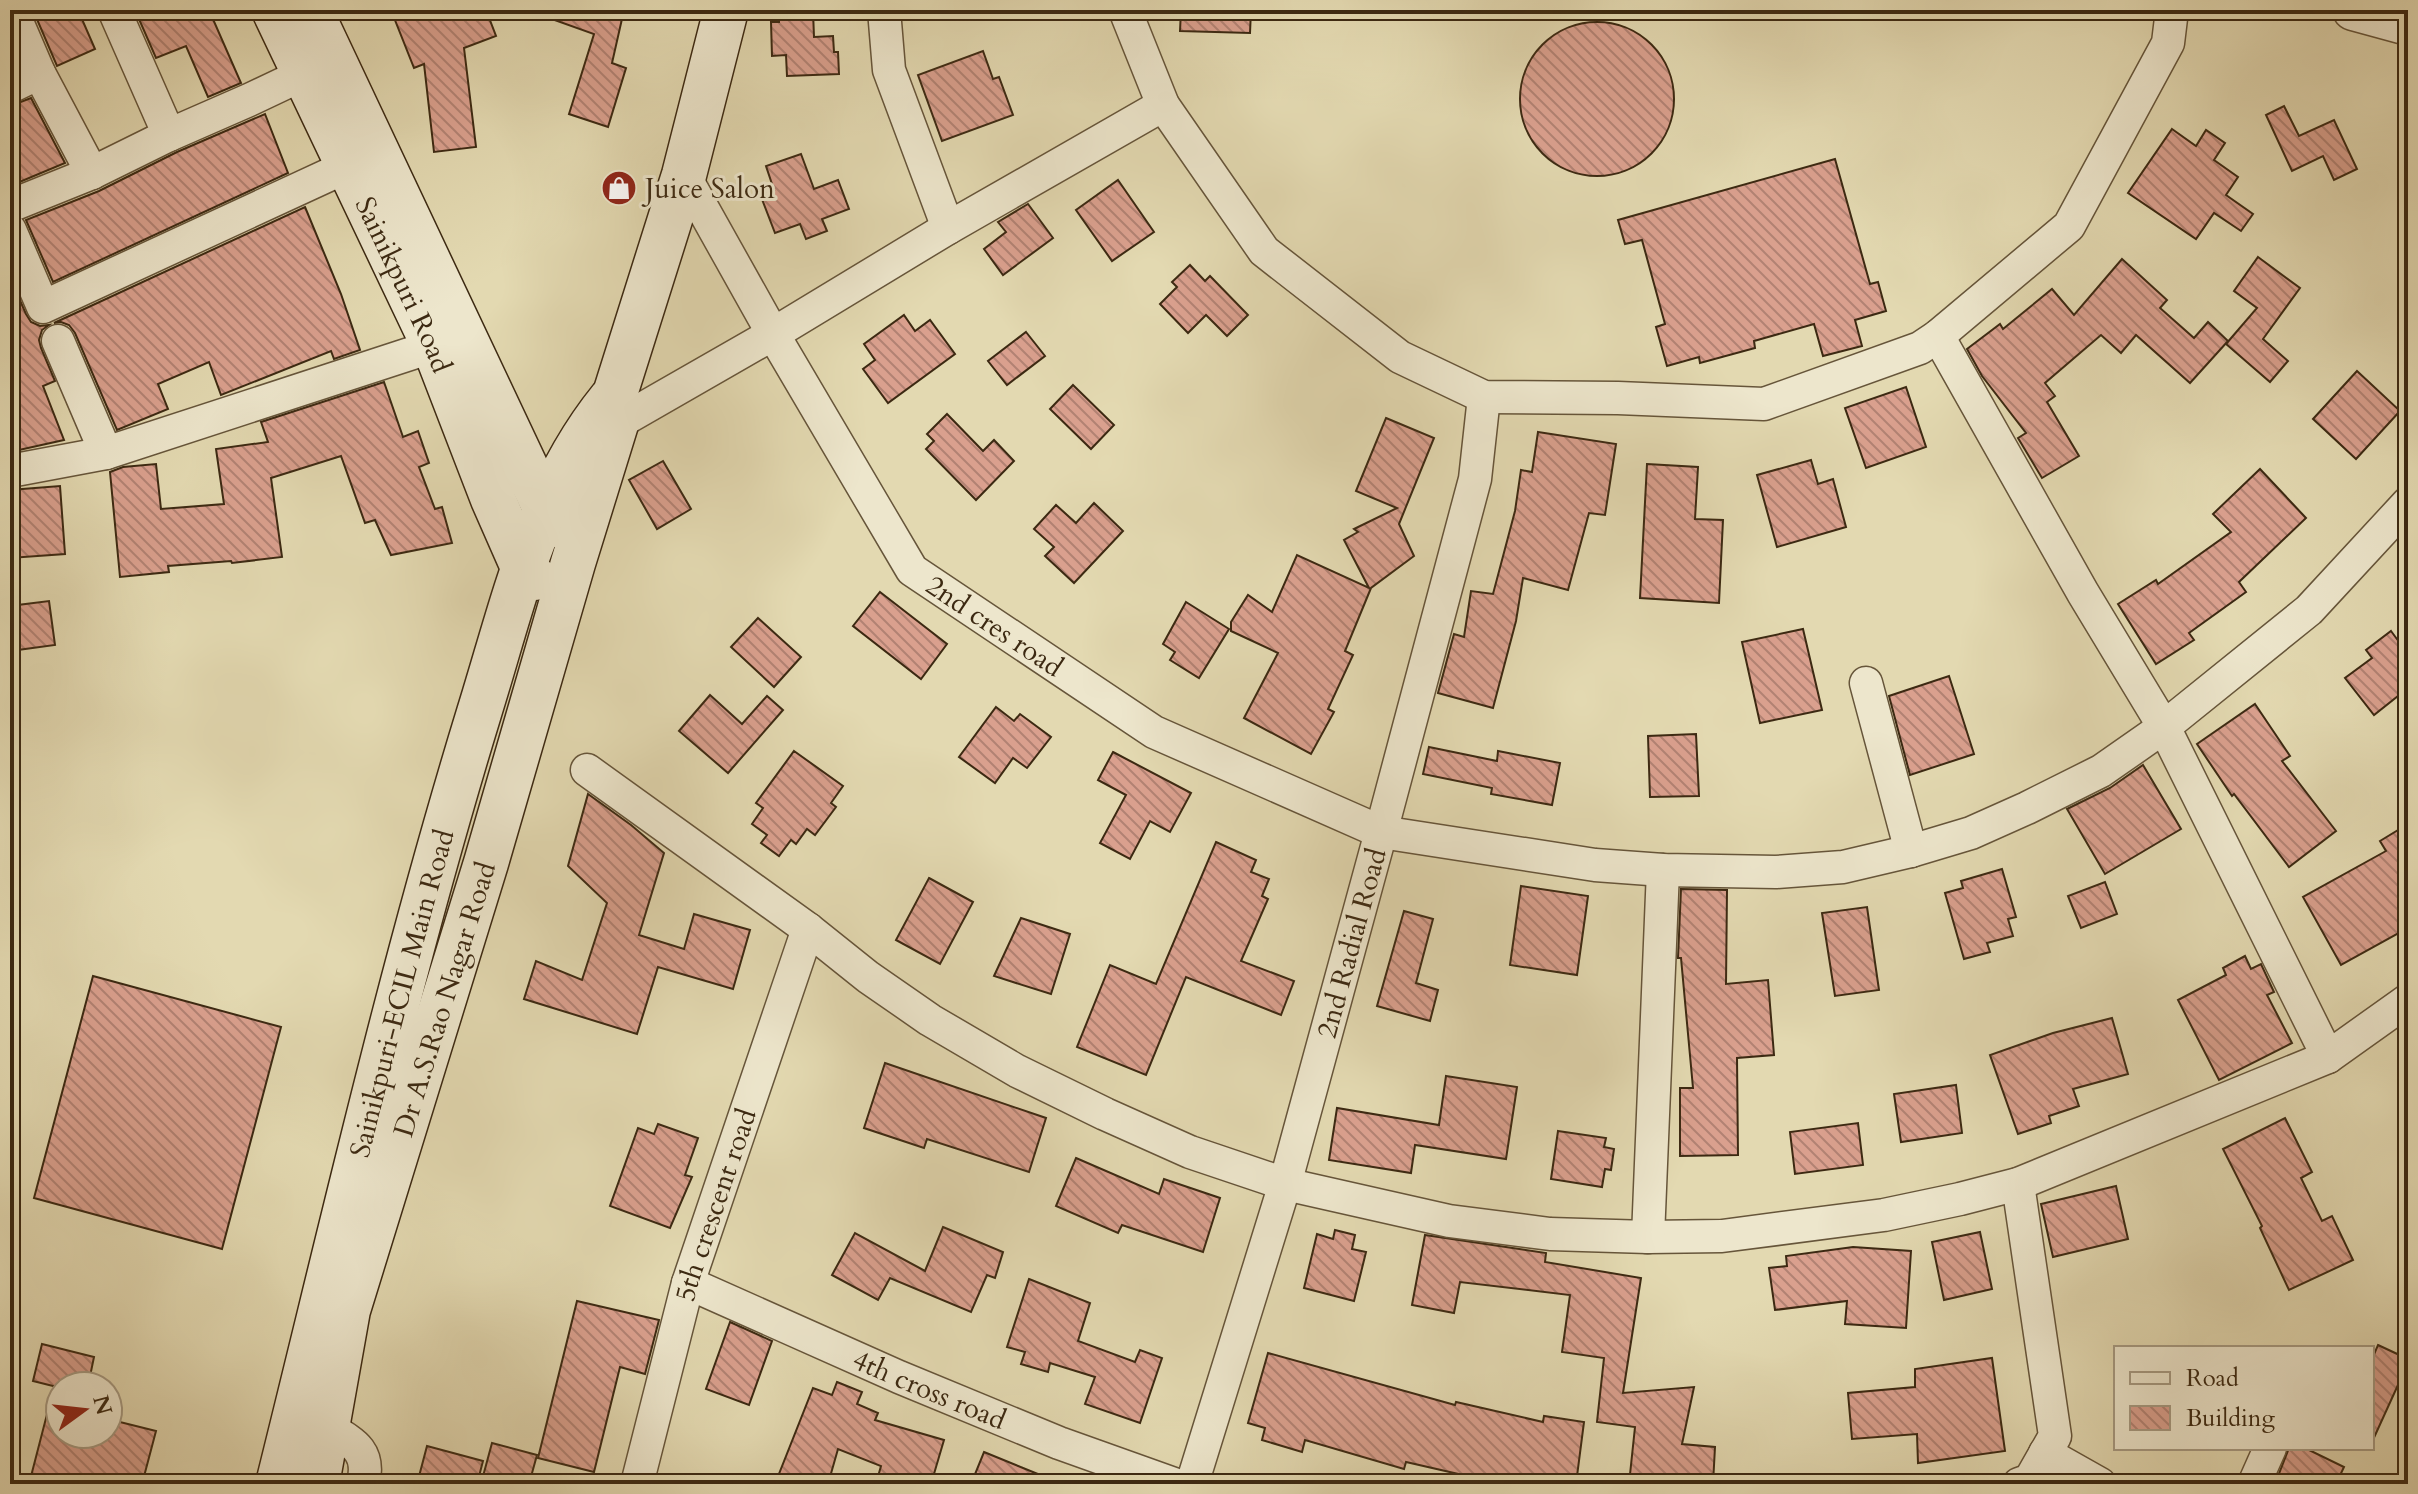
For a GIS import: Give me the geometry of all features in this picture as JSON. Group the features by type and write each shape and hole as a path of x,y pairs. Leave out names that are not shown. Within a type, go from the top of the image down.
{"main road":[{"name":"Sainikpuri Road","path":"274,10 434,346 522,565 562,607"},
{"name":"Sainikpuri Road","path":"310,10 573,563"},
{"path":"573,563 608,414 684,175 726,10"},
{"path":"515,442 546,450 608,414"},
{"name":"Sainikpuri-ECIL Main Road","path":"278,1484 418,920 522,565 560,475 608,414"},
{"name":"Dr A.S.Rao Nagar Road","path":"317,1484 348,1310 486,863 573,563"}],"street":[{"path":"12,10 39,73 92,173"},
{"path":"114,10 169,135"},
{"path":"884,10 889,70 948,228"},
{"path":"1125,10 1163,105 1264,251 1400,357 1484,397 1764,404 1920,348 2069,226 2168,43 2172,10"},
{"path":"2353,10 2408,25"},
{"path":"10,87 39,73"},
{"path":"10,206 92,173 306,73"},
{"path":"608,414 773,334 948,228 1163,105"},
{"path":"10,230 43,307 348,166"},
{"name":"2nd cres road","path":"684,175 773,334 912,570 1154,732 1381,832 1595,865 1663,870 1790,871 1843,867 1971,833 2101,771 2164,727 2309,610 2408,503"},
{"path":"1938,336 2083,593 2164,727 2328,1057"},
{"path":"58,341 106,453"},
{"path":"11,468 106,453 434,346"},
{"name":"2nd Radial Road","path":"1192,1484 1285,1184 1381,832 1475,479 1484,397"},
{"path":"1866,683 1911,851"},
{"path":"587,770 930,1020 1017,1071 1105,1114 1190,1152 1285,1184 1449,1221 1550,1234 1722,1236 1899,1212 2018,1184 2328,1057 2408,1000"},
{"path":"1648,1237 1663,870"},
{"name":"5th crescent road","path":"637,1484 688,1283 808,929"},
{"path":"2018,1184 2055,1436 2030,1480 2019,1484"},
{"name":"4th cross road","path":"688,1283 899,1377 1059,1443 1174,1484"},
{"path":"328,1428 351,1441 363,1454 366,1471 363,1484"},
{"path":"2254,1484 2269,1450"},
{"path":"2045,1453 2100,1484"}],"building":[{"path":"33,10 78,10 95,49 57,66"},
{"path":"135,10 209,10 241,83 208,97 186,46 156,58"},
{"path":"391,10 486,10 496,36 464,48 476,147 434,152 424,64 414,68"},
{"path":"535,10 624,10 612,63 626,68 608,127 569,114 594,34 535,13"},
{"path":"1181,10 1251,10 1250,33 1180,31"},
{"path":"813,11 814,37 833,36 834,52 838,52 839,74 787,76 786,55 772,56 771,22 779,22 779,13"},
{"path":"1597,22 1626,28 1651,45 1668,70 1674,99 1668,128 1651,153 1626,170 1597,176 1568,170 1543,153 1526,128 1520,99 1526,70 1543,45 1568,28"},
{"path":"983,51 993,79 999,77 1013,115 942,141 918,75"},
{"path":"31,98 65,163 10,186 10,106"},
{"path":"2284,106 2299,136 2334,120 2357,169 2334,180 2323,156 2292,171 2266,115"},
{"path":"265,114 288,173 53,282 26,220 99,191 177,152"},
{"path":"2172,129 2196,146 2206,130 2225,143 2214,160 2238,177 2226,195 2253,214 2241,231 2214,213 2196,239 2128,193"},
{"path":"801,154 814,189 838,180 849,209 822,219 827,231 806,239 800,224 775,233 760,194 774,190 766,166"},
{"path":"1835,159 1870,284 1878,282 1886,311 1855,320 1862,346 1823,356 1814,324 1754,341 1755,348 1700,363 1699,357 1667,366 1656,327 1665,324 1642,240 1625,244 1618,220"},
{"path":"1118,180 1154,232 1112,261 1076,210"},
{"path":"1028,204 1053,238 1003,275 984,249 1006,232 998,222"},
{"path":"305,207 360,350 334,359 331,351 221,395 209,362 158,384 168,409 117,430 75,333 69,325 54,323"},
{"path":"2258,257 2300,288 2263,339 2288,361 2270,382 2226,344 2257,308 2234,291"},
{"path":"2122,259 2167,300 2160,308 2194,338 2208,322 2228,341 2190,383 2136,335 2121,353 2101,335 2045,383 2055,396 2047,402 2079,456 2042,478 2018,438 2026,433 1982,376 1967,349 2000,324 2003,329 2052,289 2074,315"},
{"path":"1190,265 1205,281 1210,276 1248,315 1227,336 1206,315 1188,333 1160,304 1177,287 1172,282"},
{"path":"10,278 31,322 40,326 49,325 42,330 39,340 55,381 43,386 64,440 10,452"},
{"path":"904,315 915,331 930,320 955,354 888,403 863,369 875,360 864,344"},
{"path":"1026,332 1045,356 1007,385 988,361"},
{"path":"2357,371 2400,411 2356,459 2313,419"},
{"path":"384,382 403,437 418,431 429,463 419,467 435,509 442,507 452,543 391,555 375,520 365,523 341,456 271,478 282,557 168,566 169,572 120,577 110,472 123,467 156,464 161,509 224,504 216,449 268,442 261,422"},
{"path":"1073,385 1114,425 1091,449 1050,409"},
{"path":"1906,387 1926,447 1866,468 1845,408"},
{"path":"947,414 983,451 994,440 1014,461 976,500 926,449 934,441 927,434"},
{"path":"1386,418 1434,438 1399,524 1414,556 1371,588 1345,651 1353,655 1328,709 1334,712 1311,754 1244,718 1278,653 1231,631 1231,622 1248,595 1272,612 1297,555 1369,588 1344,540 1358,532 1354,529 1397,508 1356,491"},
{"path":"1538,432 1616,444 1605,515 1589,513 1568,590 1523,578 1516,621 1493,708 1438,693 1454,634 1464,637 1471,591 1493,594 1515,511 1521,470 1532,472"},
{"path":"1811,460 1818,484 1833,479 1846,527 1777,547 1757,475"},
{"path":"663,461 691,509 657,529 629,480"},
{"path":"1647,464 1698,467 1695,519 1723,520 1719,603 1640,598"},
{"path":"2260,469 2306,518 2239,582 2246,592 2189,633 2194,640 2156,664 2118,604 2156,580 2158,584 2231,532 2213,514"},
{"path":"60,486 65,554 10,558 10,490"},
{"path":"1094,503 1123,531 1074,583 1045,556 1054,547 1034,529 1056,505 1076,523"},
{"path":"880,592 947,644 921,679 853,626"},
{"path":"49,601 55,645 10,651 10,606"},
{"path":"1186,602 1229,629 1199,678 1170,660 1175,652 1163,644"},
{"path":"758,618 801,657 774,687 731,647"},
{"path":"1803,629 1822,710 1760,723 1742,642"},
{"path":"2391,631 2408,654 2408,688 2374,715 2345,678 2372,658 2366,650"},
{"path":"1949,676 1974,754 1910,775 1889,696"},
{"path":"710,695 742,724 767,696 783,710 728,773 679,731"},
{"path":"2255,704 2290,756 2282,761 2336,831 2289,867 2234,794 2232,796 2197,744"},
{"path":"996,707 1014,721 1020,714 1051,737 1027,768 1013,758 995,783 959,757"},
{"path":"1696,734 1699,796 1650,797 1648,736"},
{"path":"1429,747 1497,761 1498,751 1560,763 1552,805 1491,794 1492,788 1423,774"},
{"path":"794,751 843,786 831,803 836,807 815,835 807,829 796,844 791,840 779,856 761,843 767,835 752,824 763,808 756,803"},
{"path":"1113,752 1191,793 1170,832 1150,821 1130,859 1100,843 1126,795 1098,780"},
{"path":"2143,765 2181,829 2105,874 2067,809 2110,788"},
{"path":"588,794 664,853 639,935 684,949 694,914 750,930 733,989 658,967 637,1034 524,999 536,961 582,980 607,903 568,866"},
{"path":"2408,824 2408,928 2341,965 2303,897 2386,851 2380,841"},
{"path":"1216,842 1256,860 1251,872 1269,879 1262,896 1268,899 1241,961 1294,981 1281,1015 1186,977 1146,1075 1077,1047 1110,965 1156,984"},
{"path":"2002,869 2016,917 2008,919 2013,936 1987,943 1990,952 1964,959 1945,893 1963,888 1961,881"},
{"path":"929,878 973,902 940,964 896,940"},
{"path":"2105,882 2117,914 2081,928 2068,896"},
{"path":"1521,886 1588,896 1577,975 1510,965"},
{"path":"1681,889 1727,890 1726,984 1768,980 1774,1055 1737,1058 1738,1155 1680,1156 1680,1088 1693,1088 1681,958 1678,958"},
{"path":"1867,907 1879,990 1835,996 1822,913"},
{"path":"1404,911 1433,919 1416,983 1438,990 1430,1021 1377,1006"},
{"path":"1021,918 1070,934 1051,994 994,976"},
{"path":"2245,956 2251,969 2261,964 2274,992 2267,995 2292,1043 2219,1080 2178,1000 2226,975 2223,968"},
{"path":"93,976 281,1027 222,1249 34,1198"},
{"path":"2112,1018 2128,1074 2073,1089 2079,1106 2049,1116 2051,1123 2018,1134 1990,1055 2053,1033"},
{"path":"885,1063 1046,1118 1029,1172 927,1139 924,1148 864,1128"},
{"path":"1446,1076 1517,1087 1506,1159 1415,1145 1411,1173 1329,1160 1337,1108 1439,1125"},
{"path":"1956,1085 1962,1133 1901,1142 1894,1094"},
{"path":"2285,1118 2312,1172 2301,1178 2322,1221 2332,1216 2353,1260 2289,1290 2260,1228 2262,1226 2223,1149"},
{"path":"1858,1123 1863,1165 1795,1174 1790,1132"},
{"path":"658,1124 698,1138 685,1175 692,1177 670,1228 610,1206 638,1128 654,1134"},
{"path":"1558,1131 1606,1138 1604,1147 1614,1149 1611,1170 1605,1169 1602,1187 1551,1179"},
{"path":"1076,1158 1159,1194 1164,1179 1220,1198 1203,1252 1122,1225 1118,1233 1056,1206"},
{"path":"2116,1186 2128,1239 2053,1257 2041,1204"},
{"path":"943,1227 1003,1252 995,1278 987,1275 971,1312 890,1278 878,1300 832,1275 855,1233 925,1271"},
{"path":"1335,1230 1355,1235 1352,1249 1366,1252 1354,1301 1304,1288 1317,1234 1333,1239"},
{"path":"1980,1232 1992,1289 1944,1300 1932,1242"},
{"path":"1425,1235 1546,1253 1545,1262 1641,1278 1623,1393 1694,1387 1682,1444 1715,1447 1713,1484 1629,1484 1635,1427 1597,1422 1604,1358 1562,1352 1570,1295 1460,1282 1454,1313 1412,1305"},
{"path":"1853,1247 1911,1251 1906,1328 1845,1324 1847,1301 1775,1310 1769,1268 1787,1266 1786,1256"},
{"path":"1029,1279 1090,1303 1078,1341 1135,1362 1140,1350 1162,1358 1140,1423 1085,1404 1095,1377 1050,1363 1048,1372 1021,1364 1025,1352 1007,1347"},
{"path":"577,1301 659,1320 645,1374 620,1367 594,1472 538,1458"},
{"path":"730,1322 772,1341 749,1405 706,1389"},
{"path":"42,1344 94,1357 91,1370 44,1370 44,1384 33,1381"},
{"path":"2378,1345 2408,1359 2408,1363 2374,1438 2374,1354"},
{"path":"1268,1353 1455,1405 1456,1402 1543,1422 1544,1416 1584,1422 1576,1484 1502,1484 1406,1462 1404,1469 1305,1440 1302,1452 1262,1440 1265,1428 1248,1423"},
{"path":"1992,1358 2005,1451 1918,1463 1917,1434 1852,1439 1848,1393 1915,1387 1915,1369"},
{"path":"837,1382 862,1392 857,1404 878,1413 875,1420 944,1440 931,1484 891,1484 877,1480 881,1466 838,1449 828,1484 775,1484 813,1388 832,1395"},
{"path":"124,1423 156,1431 142,1484 29,1484 44,1426 44,1450 124,1450"},
{"path":"492,1443 537,1455 529,1484 499,1484 482,1480"},
{"path":"427,1446 483,1461 477,1484 417,1484"},
{"path":"2288,1450 2309,1450 2344,1467 2336,1484 2275,1484"},
{"path":"984,1452 1060,1483 1060,1484 971,1484"}],"place":[{"name":"Juice Salon","path":"619,188"}]}
